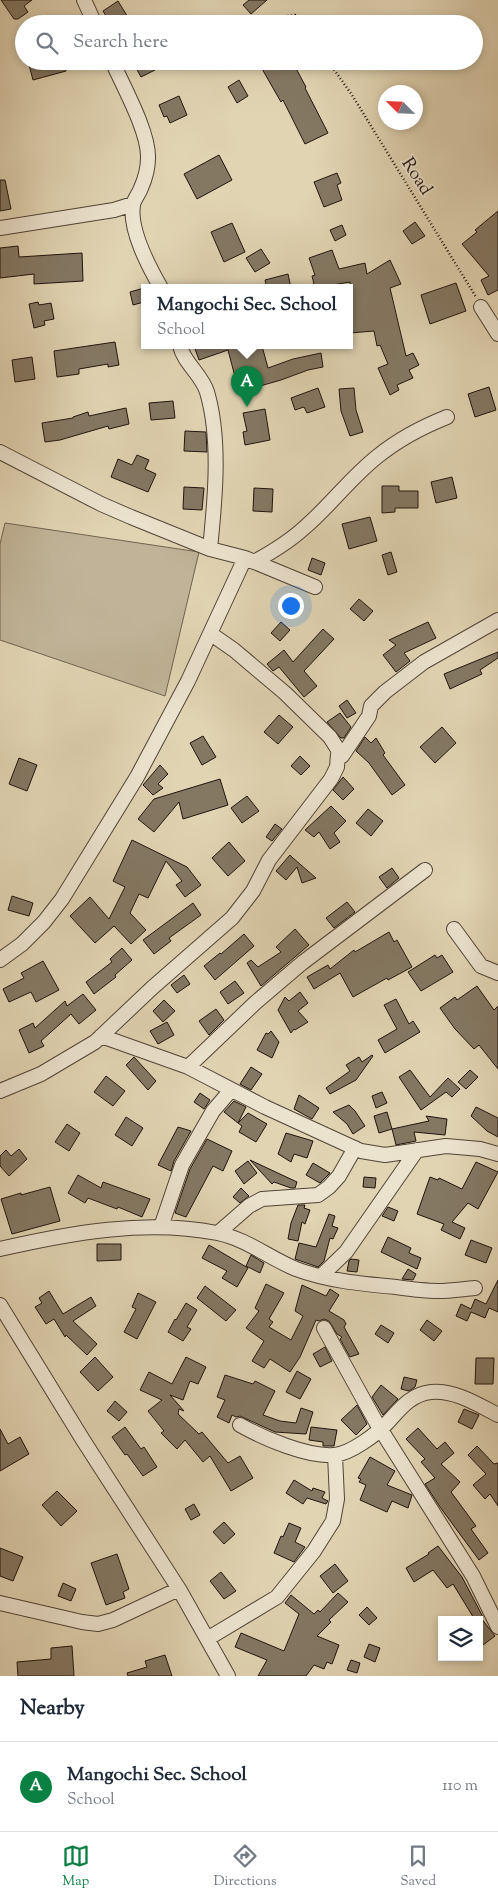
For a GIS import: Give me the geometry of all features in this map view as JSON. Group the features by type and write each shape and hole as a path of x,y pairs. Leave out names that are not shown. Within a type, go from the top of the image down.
{"street":[{"path":"84,0 91,15"},
{"path":"116,70 140,124 148,151 147,170 133,204 138,239 143,255 159,284"},
{"path":"0,228 114,210 133,204"},
{"path":"481,307 498,334"},
{"path":"181,349 182,354 206,389 212,414 214,514 210,549"},
{"path":"0,960 22,944 44,922 62,899 137,777 249,560 274,550 306,527 361,470 390,447 420,428 447,417"},
{"path":"0,452 101,504 210,549 249,560 315,586"},
{"path":"342,756 369,716 372,706 385,692 424,662 498,620"},
{"path":"211,634 234,650 285,693 330,737 342,756"},
{"path":"0,1091 41,1074 72,1057 102,1036 152,988 232,918 253,891 269,860 331,779 337,767 338,754 342,756"},
{"path":"188,1067 255,1003 302,963 425,870"},
{"path":"454,930 481,966 498,973"},
{"path":"102,1036 188,1067 265,1107 355,1148 373,1154 385,1155 446,1146 480,1149 498,1154"},
{"path":"160,1228 182,1165 213,1111 231,1090"},
{"path":"218,1233 249,1206 262,1199 318,1195 339,1176 355,1148"},
{"path":"321,1276 346,1252 417,1150"},
{"path":"0,1249 104,1230 160,1228 218,1233 243,1241 295,1268 321,1276 364,1284 437,1291 475,1288"},
{"path":"0,1304 179,1589 228,1676"},
{"path":"324,1328 349,1376 473,1576 498,1627"},
{"path":"240,1425 291,1447 325,1455 335,1455 349,1450 381,1429 413,1398 430,1392 453,1394 498,1415"},
{"path":"207,1639 277,1597 314,1552 333,1521 337,1499 335,1455"},
{"path":"0,1602 82,1622 98,1624 113,1620 179,1589"}],"path":[{"name":"Road","path":"334,70 352,95 481,307"}],"shaded area":[{"path":"5,523 199,552 165,696 0,640 0,544"}],"building":[{"path":"1,0 32,0 24,6 28,12 24,15 15,15 14,19"},
{"path":"249,0 267,0 251,14 243,5"},
{"path":"118,1 127,15 105,15 103,11"},
{"path":"30,70 66,70 66,71 33,80"},
{"path":"137,70 155,70 141,77"},
{"path":"263,70 297,70 328,133 305,144 283,100 281,102"},
{"path":"239,80 248,96 237,103 228,87"},
{"path":"179,96 187,115 170,123 167,116 164,117 159,105"},
{"path":"219,155 232,180 197,199 184,174"},
{"path":"337,173 341,183 337,185 342,200 324,207 314,182"},
{"path":"0,180 5,180 11,209 0,211"},
{"path":"498,211 498,290 488,295 481,280 489,276 462,244 477,232 475,230"},
{"path":"415,222 425,236 412,244 403,231"},
{"path":"232,223 245,252 224,262 211,232"},
{"path":"342,225 346,235 335,241 330,230"},
{"path":"18,246 19,257 82,253 83,281 34,284 34,274 0,278 0,248"},
{"path":"261,249 270,263 255,272 246,258"},
{"path":"332,250 339,269 365,263 367,274 390,260 401,284 390,288 406,356 413,353 419,365 409,370 413,378 397,385 399,390 390,395 378,368 388,364 380,345 377,346 374,331 353,333 353,284 350,284 350,282 314,284 312,276 315,275 309,258"},
{"path":"288,274 290,284 266,284 265,280"},
{"path":"456,283 466,311 430,324 421,295"},
{"path":"141,289 141,303 133,305 130,292"},
{"path":"38,302 39,305 51,303 54,319 44,321 45,325 34,328 29,304"},
{"path":"115,342 119,365 108,367 108,364 79,369 79,374 57,377 54,351"},
{"path":"195,349 263,349 268,368 293,359 321,353 323,367 239,392 228,350 199,360"},
{"path":"32,357 35,379 15,382 12,360"},
{"path":"489,387 496,410 475,417 468,394"},
{"path":"318,388 325,407 307,413 304,407 295,410 291,398"},
{"path":"354,388 356,410 363,432 350,436 341,411 339,389"},
{"path":"173,401 175,418 151,420 149,403"},
{"path":"126,408 129,424 109,429 108,426 60,440 45,442 42,423 73,418 88,412 89,416"},
{"path":"265,409 270,440 245,445 243,432 247,431 243,413"},
{"path":"185,431 206,432 207,452 184,451"},
{"path":"137,455 149,460 145,469 156,474 148,492 111,477 118,459 132,465"},
{"path":"452,477 457,498 436,503 431,482"},
{"path":"382,486 399,486 399,491 418,491 418,508 395,508 395,512 382,513"},
{"path":"184,487 204,488 202,510 183,509"},
{"path":"254,488 273,489 272,512 253,511"},
{"path":"370,517 377,541 349,549 342,524"},
{"path":"391,552 397,572 388,575 382,555"},
{"path":"312,558 325,563 321,575 308,570"},
{"path":"359,599 373,611 364,621 350,609"},
{"path":"281,622 290,630 280,641 271,633"},
{"path":"428,622 436,638 404,653 410,661 396,672 383,655 396,645 389,640"},
{"path":"323,629 334,639 304,671 317,686 304,697 279,667 273,671 267,664 284,650 293,662"},
{"path":"498,652 498,658 480,670 482,674 450,689 444,674"},
{"path":"347,700 356,713 347,718 339,706"},
{"path":"340,713 351,727 344,738 341,738 327,722"},
{"path":"279,715 293,727 278,744 264,732"},
{"path":"442,727 456,743 435,763 420,747"},
{"path":"203,736 216,757 202,765 190,743"},
{"path":"365,737 371,743 376,738 385,753 383,755 405,785 392,795 369,763 356,751"},
{"path":"300,756 310,766 301,775 291,766"},
{"path":"19,758 37,765 27,791 9,784"},
{"path":"160,765 168,774 158,784 163,788 153,795 143,785"},
{"path":"343,777 354,789 343,800 333,790"},
{"path":"220,779 228,805 183,819 179,802 154,832 138,819 154,799"},
{"path":"247,796 259,811 242,823 231,808"},
{"path":"331,806 346,821 334,833 340,842 330,849 319,832 314,837 305,830"},
{"path":"368,809 383,821 371,836 356,823"},
{"path":"275,824 282,829 272,841 266,837"},
{"path":"132,840 187,867 201,885 185,897 176,885 182,881 166,861 148,898 139,894 130,913 146,930 131,944 114,926 95,943 70,916 90,897 109,919 125,887 113,881"},
{"path":"229,842 245,861 228,876 212,858"},
{"path":"290,855 316,878 302,883 297,867 286,880 276,871"},
{"path":"392,868 399,878 387,888 379,877"},
{"path":"12,896 33,903 29,916 8,910"},
{"path":"347,902 355,912 334,928 326,918"},
{"path":"193,903 201,915 169,938 171,941 154,954 143,940"},
{"path":"295,929 309,945 261,986 247,963 251,960 258,967 281,952 276,947"},
{"path":"389,932 394,942 397,940 412,967 388,980 387,978 353,997 340,973 314,989 307,977 328,965 330,969 354,950 355,952"},
{"path":"244,934 254,946 215,980 204,966"},
{"path":"122,948 132,960 115,975 116,977 94,994 86,982 112,962 110,959"},
{"path":"435,955 437,958 442,955 453,972 421,991 408,972"},
{"path":"43,961 59,990 36,1002 31,992 9,1002 3,989 24,978 21,973"},
{"path":"184,975 190,984 177,993 171,985"},
{"path":"235,981 244,993 228,1004 220,992"},
{"path":"477,986 494,1010 498,1006 498,1069 479,1045 474,1049 455,1029 440,1008 455,997 457,1000"},
{"path":"300,992 308,1003 298,1011 308,1022 294,1029 291,1033 278,1010 285,997 289,1001"},
{"path":"83,994 96,1010 79,1024 71,1014 41,1041 44,1046 29,1053 19,1030 33,1023 35,1028 65,1001 67,1006"},
{"path":"396,999 409,1024 413,1021 420,1032 385,1053 378,1040 397,1029 384,1005"},
{"path":"164,1000 175,1011 163,1022 153,1011"},
{"path":"216,1009 224,1020 209,1035 199,1021"},
{"path":"167,1022 174,1035 158,1044 150,1031"},
{"path":"271,1031 279,1042 272,1058 257,1050 266,1033 268,1034"},
{"path":"372,1055 356,1080 330,1094 326,1088 350,1071 346,1065 359,1057 362,1062"},
{"path":"134,1057 156,1081 148,1090 126,1065"},
{"path":"251,1067 262,1074 251,1090 240,1084"},
{"path":"410,1070 430,1097 448,1078 460,1089 452,1097 446,1092 421,1110 399,1077"},
{"path":"470,1070 478,1077 466,1089 458,1082"},
{"path":"106,1076 125,1091 113,1106 94,1092"},
{"path":"382,1092 387,1103 376,1108 372,1096"},
{"path":"200,1093 210,1100 204,1109 194,1102"},
{"path":"299,1095 319,1108 312,1119 294,1109"},
{"path":"234,1101 246,1107 238,1123 224,1112"},
{"path":"349,1105 365,1126 353,1134 347,1124 333,1112"},
{"path":"476,1107 498,1118 498,1137 487,1131 471,1116"},
{"path":"387,1112 392,1129 379,1133 374,1116"},
{"path":"248,1113 267,1124 256,1142 239,1132 242,1126 238,1123"},
{"path":"426,1116 447,1119 445,1135 414,1132 416,1141 396,1145 392,1129 429,1121"},
{"path":"126,1117 143,1128 132,1146 115,1135"},
{"path":"67,1124 80,1133 69,1151 55,1142"},
{"path":"178,1127 191,1131 174,1161 171,1171 158,1165"},
{"path":"286,1133 313,1141 307,1158 294,1154 291,1162 278,1154"},
{"path":"207,1139 232,1151 223,1171 213,1166 186,1217 175,1213 190,1169"},
{"path":"19,1149 27,1159 9,1176 0,1166 0,1156 6,1150 11,1156"},
{"path":"250,1160 297,1182 295,1188 274,1182 272,1184"},
{"path":"248,1161 257,1173 244,1184 235,1171"},
{"path":"476,1162 498,1172 478,1209 468,1203 452,1222 465,1228 460,1239 441,1230 444,1224 417,1214 430,1177 438,1180 439,1178 462,1189"},
{"path":"313,1163 330,1173 320,1183 306,1175"},
{"path":"78,1175 101,1188 103,1182 150,1199 142,1217 88,1198 85,1203 68,1193"},
{"path":"364,1177 376,1178 375,1188 363,1187"},
{"path":"50,1187 60,1221 12,1234 1,1199"},
{"path":"241,1188 249,1196 240,1203 233,1197"},
{"path":"298,1205 305,1205 304,1208 310,1210 305,1224 302,1222 298,1241 288,1239 291,1223"},
{"path":"388,1207 398,1211 394,1221 382,1216"},
{"path":"329,1214 335,1216 332,1226 338,1228 333,1239 330,1238 324,1261 318,1267 295,1259 299,1243 316,1247"},
{"path":"388,1237 411,1248 409,1253 421,1258 417,1269 381,1252"},
{"path":"471,1240 492,1248 486,1263 465,1255"},
{"path":"97,1244 121,1244 121,1260 97,1261"},
{"path":"209,1245 248,1268 237,1287 222,1278 227,1271 202,1258"},
{"path":"251,1255 264,1263 260,1273 246,1266"},
{"path":"351,1259 359,1260 357,1272 347,1271"},
{"path":"408,1269 416,1274 413,1280 402,1279"},
{"path":"498,1280 498,1312 489,1308 485,1318 471,1312 467,1321 456,1316 461,1304 471,1309 475,1299 486,1304"},
{"path":"266,1284 284,1293 269,1319 273,1322 269,1327 291,1340 303,1316 295,1311 302,1285 326,1296 330,1289 339,1295 329,1311 344,1320 346,1324 344,1327 359,1354 350,1357 340,1339 342,1337 337,1334 329,1321 324,1319 316,1320 300,1357 290,1372 270,1359 264,1368 252,1361 264,1341 246,1328 259,1311 255,1308"},
{"path":"205,1286 236,1310 226,1321 197,1298"},
{"path":"49,1291 63,1314 91,1297 96,1306 73,1321 97,1344 87,1355 66,1335 65,1337 54,1319 46,1324 35,1307 42,1303 39,1298"},
{"path":"138,1293 156,1302 137,1339 124,1332 136,1309 132,1307"},
{"path":"186,1303 197,1310 187,1327 191,1329 183,1341 168,1332"},
{"path":"427,1320 442,1331 434,1341 420,1330"},
{"path":"381,1325 394,1333 388,1343 375,1334"},
{"path":"325,1347 332,1361 320,1367 313,1354"},
{"path":"95,1357 113,1377 98,1391 80,1372"},
{"path":"186,1357 206,1367 198,1384 190,1381 183,1400 170,1395 184,1411 179,1409 178,1414 199,1434 202,1432 228,1463 240,1456 253,1478 231,1491 210,1456 203,1462 185,1440 177,1449 161,1433 164,1431 148,1411 162,1400 140,1390 149,1372 172,1384"},
{"path":"476,1358 494,1358 493,1384 475,1384"},
{"path":"297,1371 311,1379 300,1399 286,1392"},
{"path":"225,1375 253,1384 255,1381 275,1391 263,1415 280,1421 296,1423 301,1408 313,1412 306,1434 275,1432 240,1416 232,1415 229,1423 217,1417 225,1400 217,1397"},
{"path":"404,1377 417,1380 415,1387 409,1391 401,1389"},
{"path":"381,1385 398,1399 383,1415 372,1397"},
{"path":"115,1401 127,1412 119,1421 107,1411"},
{"path":"357,1405 367,1424 356,1435 341,1420"},
{"path":"464,1409 479,1415 472,1429 458,1422"},
{"path":"125,1427 141,1449 144,1447 157,1467 143,1476 112,1437"},
{"path":"311,1427 337,1430 334,1446 323,1446 323,1442 309,1440"},
{"path":"418,1428 437,1449 445,1442 454,1453 441,1464 460,1482 451,1492 476,1526 471,1529 488,1553 479,1560 425,1484 435,1478 421,1462 425,1459 406,1439"},
{"path":"0,1429 8,1444 20,1437 29,1454 0,1471"},
{"path":"477,1446 494,1464 498,1463 498,1506 490,1494 485,1499 473,1485 486,1474 468,1455"},
{"path":"370,1457 395,1471 387,1485 412,1495 408,1508 392,1501 387,1512 360,1500 366,1485 359,1482 361,1479 358,1478"},
{"path":"294,1480 312,1491 313,1488 325,1492 322,1498 328,1501 326,1504 307,1498 303,1504 286,1493"},
{"path":"57,1491 77,1511 61,1526 42,1505"},
{"path":"194,1504 200,1515 191,1520 185,1509"},
{"path":"224,1522 235,1534 224,1544 213,1532"},
{"path":"289,1523 301,1528 295,1542 305,1547 294,1562 274,1553"},
{"path":"438,1546 462,1577 482,1616 473,1616 453,1584 447,1588 433,1570 414,1582 406,1568"},
{"path":"0,1548 23,1557 13,1581 0,1576"},
{"path":"117,1554 129,1589 123,1592 125,1598 106,1605 91,1563"},
{"path":"335,1564 348,1581 333,1593 320,1576"},
{"path":"221,1572 236,1591 224,1599 210,1581"},
{"path":"63,1583 76,1589 71,1601 58,1596"},
{"path":"338,1593 348,1602 329,1620 331,1622 317,1636 339,1645 332,1664 327,1662 324,1669 314,1665 306,1676 258,1676 267,1660 235,1647 241,1633 284,1651 299,1614 285,1603 291,1595 314,1614 318,1610 320,1612"},
{"path":"367,1607 377,1618 369,1625 359,1615"},
{"path":"483,1621 495,1636 483,1645"},
{"path":"369,1644 380,1648 375,1662 364,1657"},
{"path":"72,1646 74,1676 18,1676 17,1662 51,1659 51,1648"},
{"path":"165,1655 172,1676 128,1676 127,1673 147,1667 145,1661"},
{"path":"351,1660 360,1663 357,1673 347,1670"}],"place":[{"name":"Mangochi Sec. School","path":"247,407"}]}
